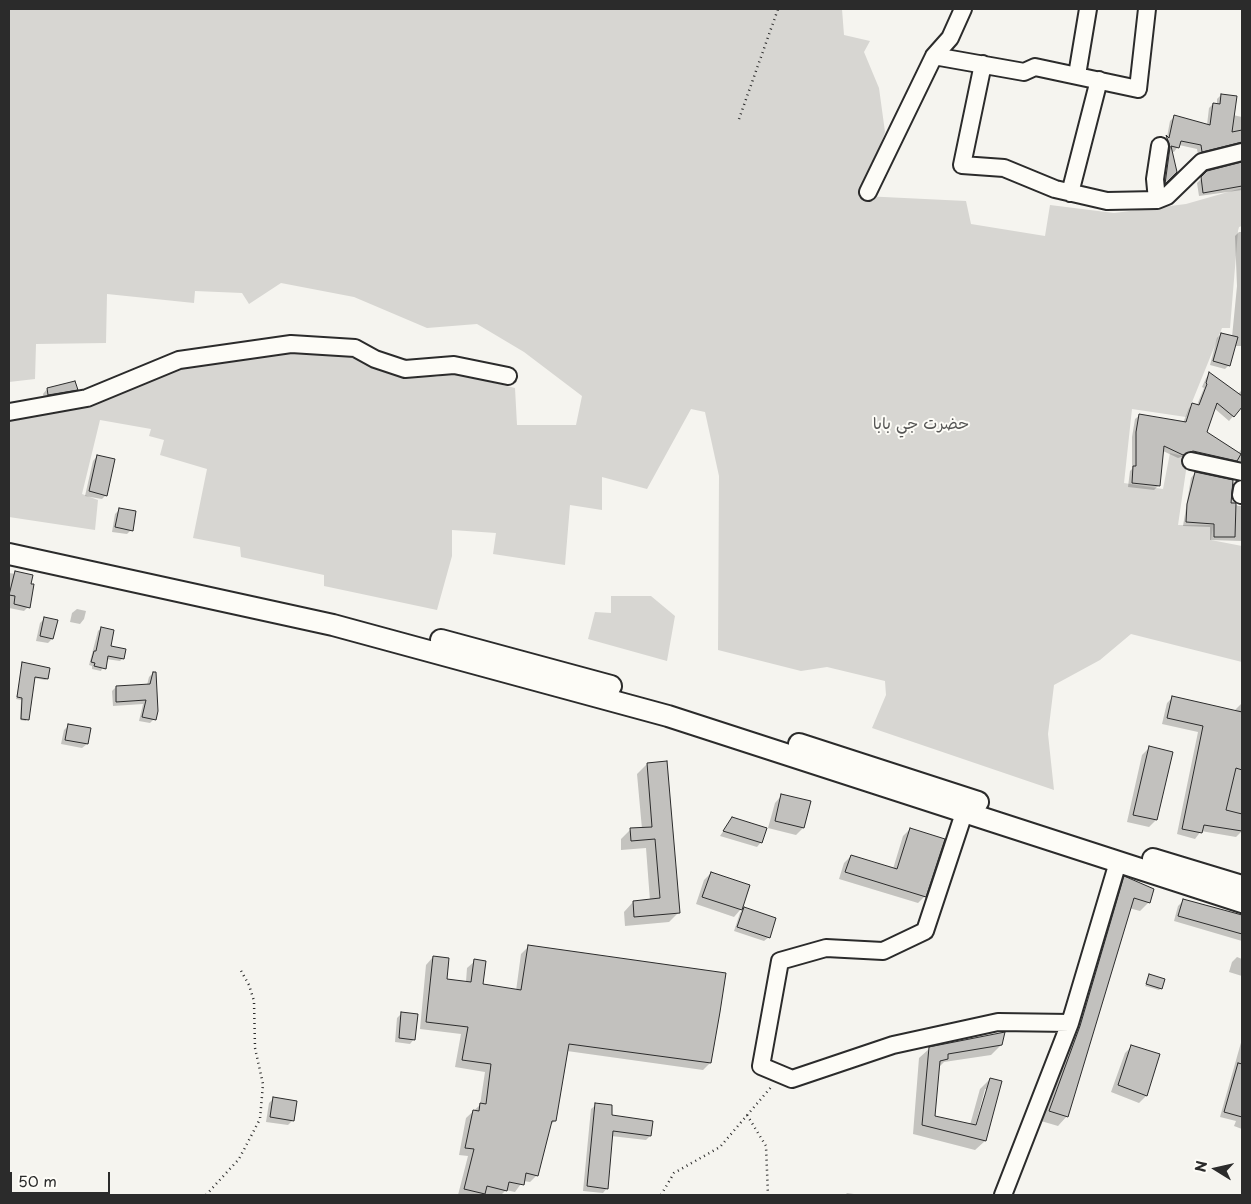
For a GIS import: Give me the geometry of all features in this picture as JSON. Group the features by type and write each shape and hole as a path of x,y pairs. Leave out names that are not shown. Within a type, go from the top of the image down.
{"main road":[{"path":"9,541 344,615 549,675 839,756 1118,862 1242,886"},
{"path":"9,554 333,625 549,675"},
{"path":"967,805 1170,871 1242,902"}],"street":[{"path":"868,192 934,56 950,38 963,9"},
{"path":"1077,75 1088,9"},
{"path":"934,56 1024,72 1034,67 1138,89 1147,9"},
{"path":"983,64 962,165 1004,168 1070,193 1107,201 1157,200 1167,196 1202,162 1242,152"},
{"path":"1070,193 1098,80"},
{"path":"1157,200 1155,179 1160,146"},
{"path":"9,412 87,398 179,360 291,344 355,348 375,359 405,369 454,365 508,376"},
{"path":"1191,461 1242,472"},
{"path":"967,805 925,930 883,951 826,948 780,961 761,1066 792,1079 893,1045 998,1022 1070,1023"},
{"path":"1003,1195 1070,1023 1118,862"}],"path":[{"path":"739,119 778,9"},
{"path":"206,1195 240,1159 260,1120 263,1084 255,1048 254,1001 249,985 240,969"},
{"path":"662,1195 674,1173 720,1147 773,1085 792,1079"},
{"path":"747,1115 766,1146 768,1195"}],"green space":[{"name":"حضرت جي بابا","path":"9,9 842,9 844,35 870,41 864,52 879,88 885,132 863,196 966,201 971,224 1045,236 1050,205 1114,213 1186,204 1242,188 1242,226 1239,227 1238,231 1230,328 1222,328 1186,417 1132,409 1124,483 1163,489 1170,453 1188,457 1178,525 1213,525 1211,540 1242,546 1242,662 1131,634 1100,660 1054,685 1048,734 1054,790 872,728 886,695 885,681 827,667 801,671 718,650 719,476 705,412 691,409 647,489 602,477 602,510 570,505 565,565 493,554 496,533 452,530 452,556 437,610 324,586 324,575 241,557 240,547 193,538 207,469 160,455 164,440 149,436 151,429 100,420 82,494 98,500 95,530 9,517 9,419 182,366 289,353 331,353 354,358 402,375 437,377 452,373 515,388 517,425 576,425 582,396 524,352 477,324 427,328 354,297 281,283 249,304 242,293 195,291 194,303 107,294 106,343 36,344 35,379 9,382"},
{"path":"611,596 651,596 675,616 667,661 588,639 595,612 611,613"}],"building":[{"path":"1221,94 1237,96 1232,132 1242,130 1242,142 1202,152 1201,145 1181,141 1179,148 1171,146 1177,172 1165,184 1170,147 1166,135 1169,138 1174,115 1210,125 1213,103 1220,104"},
{"path":"1242,162 1242,186 1203,193 1201,177 1207,171"},
{"path":"1221,333 1238,337 1230,366 1213,361"},
{"path":"1209,372 1242,396 1242,407 1234,417 1217,403 1207,432 1241,454 1237,461 1193,451 1183,455 1164,446 1160,486 1132,483 1133,466 1136,466 1136,432 1139,414 1186,422 1192,403 1199,405 1207,384"},
{"path":"75,381 78,390 48,395 47,388"},
{"path":"97,455 115,459 107,496 89,491"},
{"path":"1195,472 1233,480 1231,503 1236,503 1235,537 1214,537 1214,524 1186,522 1187,504"},
{"path":"119,508 136,511 133,531 115,527"},
{"path":"15,571 33,575 31,584 34,584 30,608 14,604 15,596 9,595"},
{"path":"44,617 58,620 53,639 40,636"},
{"path":"101,627 114,630 111,646 126,649 124,659 108,656 106,669 94,666 95,663 91,662 94,651 96,651"},
{"path":"22,662 50,668 48,679 35,677 29,720 21,719 22,698 17,697"},
{"path":"153,672 156,672 158,711 156,720 142,717 146,700 116,702 116,686 150,684"},
{"path":"1172,696 1242,712 1242,770 1236,768 1226,810 1242,814 1242,831 1204,825 1202,833 1182,829 1203,726 1167,718"},
{"path":"68,724 91,728 88,744 65,740"},
{"path":"1149,746 1173,752 1157,820 1133,815"},
{"path":"667,761 680,913 634,917 633,901 660,898 655,839 631,841 630,828 652,827 647,763"},
{"path":"781,794 811,801 804,828 775,821"},
{"path":"732,817 767,828 762,843 723,831"},
{"path":"910,828 945,839 926,897 845,872 851,855 897,869"},
{"path":"711,872 750,885 742,910 702,897"},
{"path":"1124,876 1154,889 1150,903 1134,898 1068,1117 1049,1111 1080,1026"},
{"path":"1183,899 1242,915 1242,934 1178,916"},
{"path":"744,907 776,918 770,938 737,927"},
{"path":"528,945 726,973 720,1012 711,1063 569,1044 556,1121 552,1121 538,1176 526,1173 524,1185 509,1182 507,1191 487,1186 485,1194 464,1189 474,1149 465,1148 473,1110 479,1111 480,1103 486,1104 491,1064 462,1060 468,1027 426,1022 433,956 449,958 447,979 471,982 474,959 486,961 483,984 521,990"},
{"path":"1149,974 1165,979 1162,989 1146,984"},
{"path":"401,1012 418,1014 415,1040 399,1038"},
{"path":"1005,1032 1002,1045 948,1054 948,1059 940,1061 935,1116 976,1125 990,1078 1002,1081 986,1141 922,1125 929,1047"},
{"path":"1131,1045 1160,1054 1147,1096 1118,1085"},
{"path":"1238,1063 1242,1064 1242,1117 1224,1112"},
{"path":"273,1097 297,1101 294,1121 270,1117"},
{"path":"595,1103 612,1105 612,1115 653,1121 651,1136 613,1131 608,1189 587,1186"}]}
